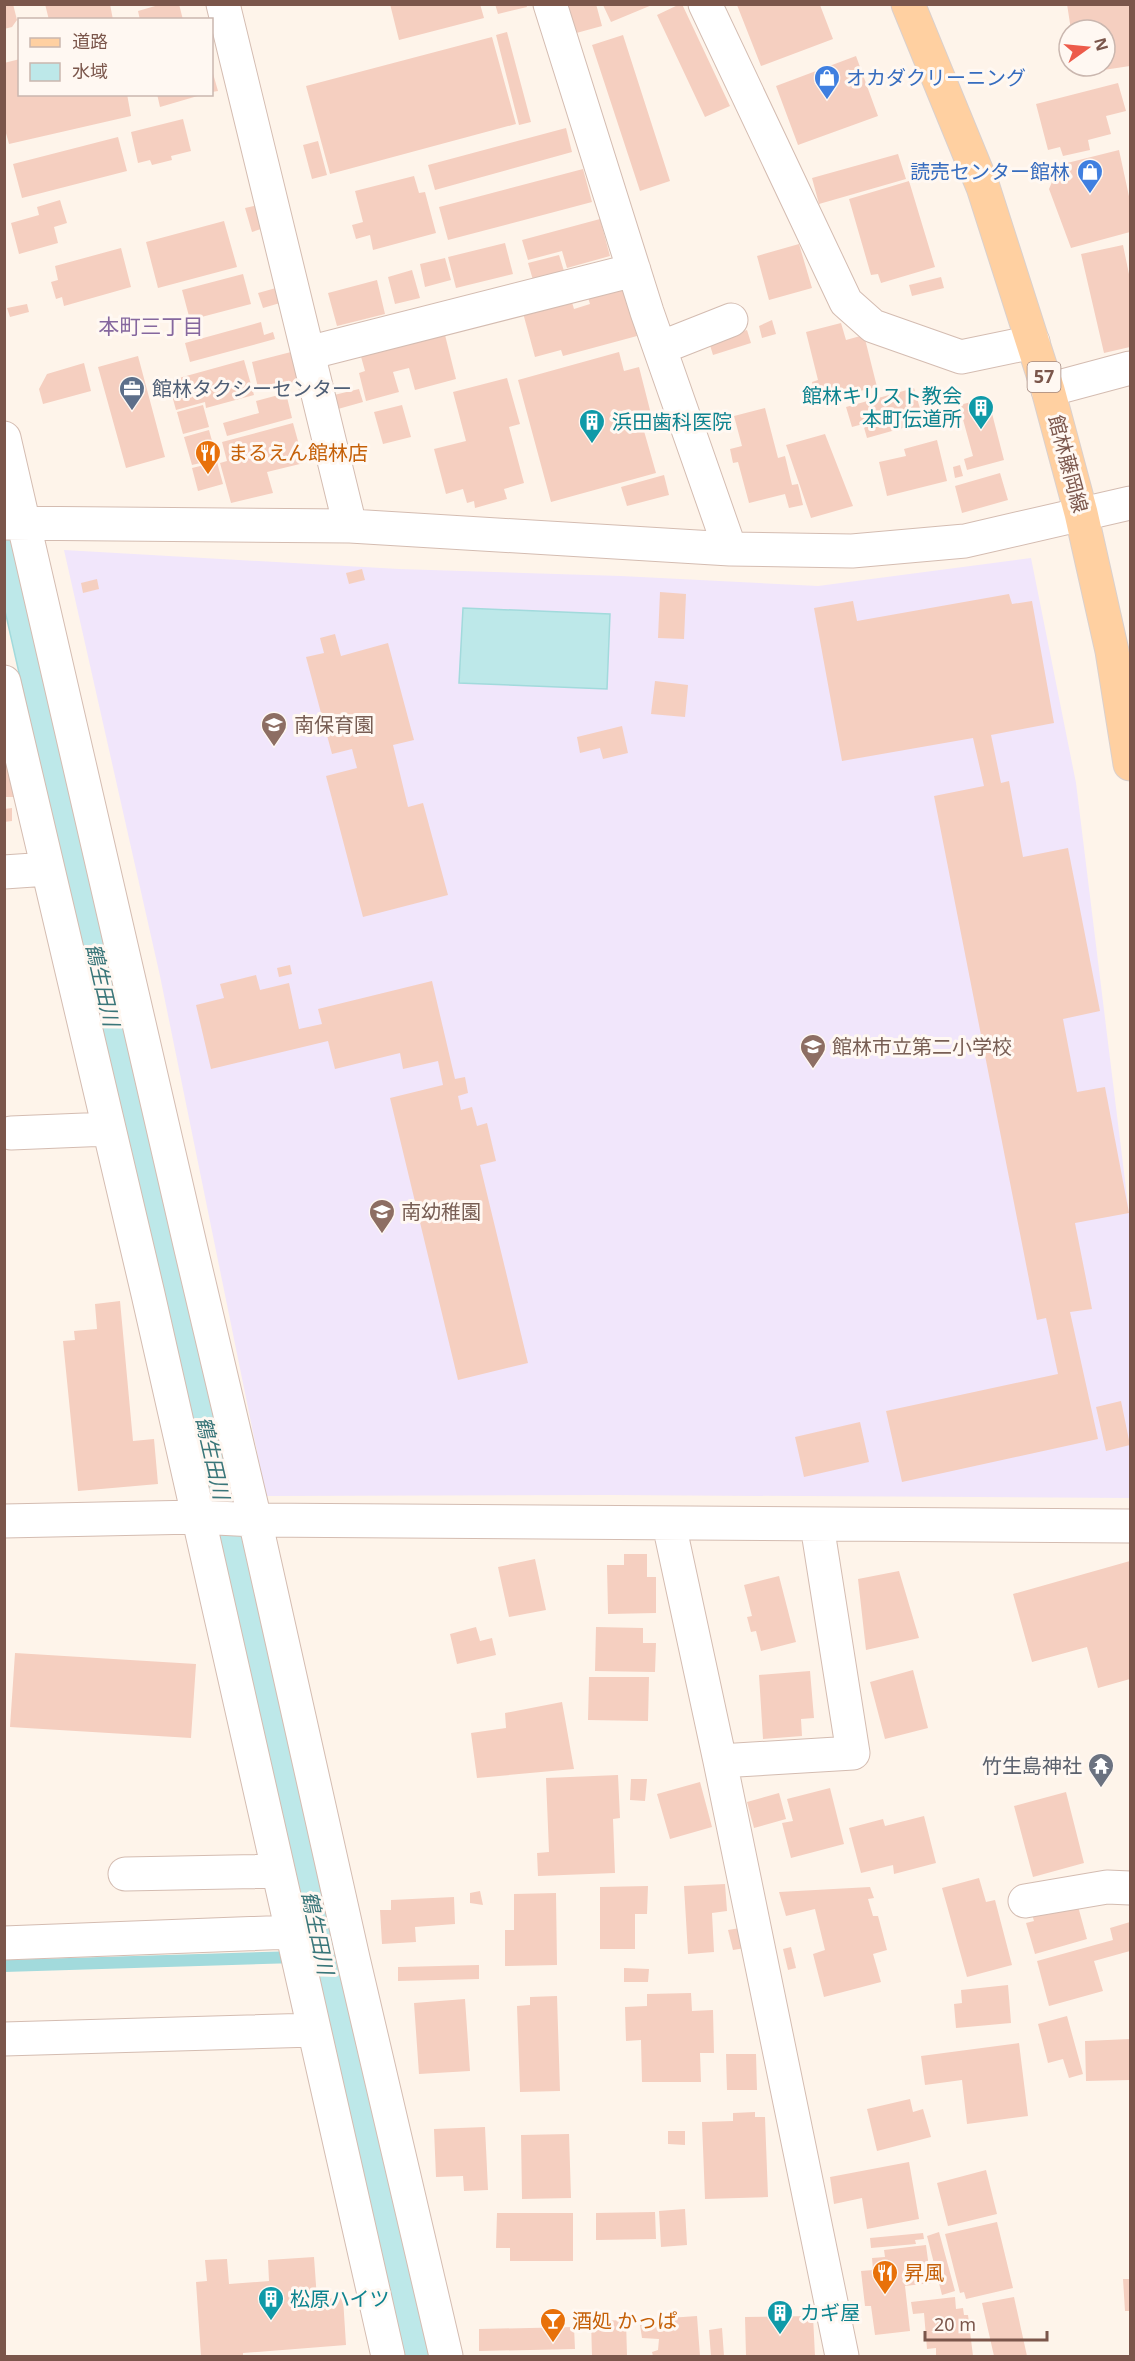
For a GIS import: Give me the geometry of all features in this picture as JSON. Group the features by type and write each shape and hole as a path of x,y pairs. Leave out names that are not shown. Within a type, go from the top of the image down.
{"main road":[{"name":"館林藤岡線","path":"910,5 983,187 1048,390 1081,513 1112,651 1131,764"}],"street":[{"path":"223,4 350,526"},
{"path":"550,4 633,270 730,549"},
{"path":"705,4 846,302 873,326 961,357 1033,342"},
{"path":"308,353 633,270"},
{"path":"660,348 731,320"},
{"path":"1048,390 1131,368"},
{"path":"4,438 14,523 190,1249 250,1520 446,2356"},
{"path":"14,523 350,526 730,549 852,551 964,541 1131,502"},
{"path":"4,682 202,1517 278,1871 388,2356"},
{"path":"4,872 48,869"},
{"path":"11,1132 109,1129"},
{"path":"4,1521 202,1517 250,1520 1131,1526"},
{"path":"669,1524 842,2356"},
{"path":"720,1761 853,1753 817,1525"},
{"path":"125,1874 278,1871"},
{"path":"1025,1901 1107,1887 1131,1888"},
{"path":"4,1943 292,1932"},
{"path":"4,2039 314,2030"}],"shaded area":[{"name":"館林市立第二小学校","path":"64,550 399,569 621,576 818,586 1031,558 1076,783 1130,1221 1130,1498 266,1496 160,976"}],"water":[{"name":"鶴生田川","path":"4,500 432,2356 400,2356 5,611"},
{"path":"463,608 610,614 607,689 459,683"}],"building":[{"path":"4,4 13,4 17,20 12,27 4,29"},
{"path":"45,4 110,4 113,18 48,18"},
{"path":"162,4 179,4 182,18 140,18 138,11"},
{"path":"390,4 480,4 484,18 399,40"},
{"path":"495,4 526,4 527,7 498,14"},
{"path":"561,4 596,4 602,26 569,35"},
{"path":"680,4 730,106 705,117 657,15"},
{"path":"1067,4 1130,4 1130,66 1117,68 1117,18 1069,18"},
{"path":"603,5 652,5 611,22"},
{"path":"737,5 820,5 833,39 761,66"},
{"path":"507,32 531,122 519,125 496,35"},
{"path":"623,35 670,181 640,191 592,45"},
{"path":"492,37 516,124 330,174 306,86"},
{"name":"オカダクリーニング","path":"856,56 878,116 798,145 776,86"},
{"path":"18,60 18,96 127,96 131,116 9,144 4,126 4,63"},
{"path":"213,74 218,91 213,92"},
{"path":"1118,83 1126,111 1106,116 1111,134 1088,140 1090,150 1063,156 1060,147 1048,150 1036,104"},
{"path":"157,96 198,96 160,107"},
{"path":"183,119 191,151 171,156 172,160 152,165 150,160 138,163 131,132"},
{"path":"566,128 572,152 435,190 428,165"},
{"path":"118,137 127,171 22,198 13,164"},
{"path":"318,141 327,175 312,179 303,145"},
{"name":"読売センター館林","path":"1119,150 1130,201 1130,232 1071,248 1049,189 1059,165"},
{"path":"898,154 906,179 819,204 812,178"},
{"path":"583,169 592,202 448,240 439,207"},
{"path":"414,176 419,193 425,192 436,233 373,250 370,235 356,239 352,225 363,222 355,191"},
{"path":"909,181 935,267 881,283 878,274 871,275 849,199"},
{"path":"60,200 67,223 54,227 58,243 19,254 11,223 39,215 37,207"},
{"path":"258,205 264,228 252,232 245,208"},
{"path":"600,219 610,256 567,268 562,251 528,260 522,240"},
{"path":"224,221 237,267 158,288 146,242"},
{"path":"505,243 513,274 456,288 448,257"},
{"path":"799,244 812,288 769,300 757,256"},
{"path":"1123,245 1130,279 1130,347 1104,353 1081,254"},
{"path":"121,248 131,287 64,306 62,297 56,299 51,282 58,280 55,266"},
{"path":"559,255 564,271 533,280 528,263"},
{"path":"445,258 451,280 425,287 420,264"},
{"path":"412,270 420,298 395,304 388,277"},
{"path":"243,274 251,304 190,320 182,290"},
{"path":"941,277 944,288 912,296 909,285"},
{"path":"377,280 385,314 337,326 328,293"},
{"path":"623,284 637,336 563,356 561,350 535,357 523,313 571,299 574,309 590,304 587,294"},
{"path":"276,288 280,303 263,308 258,293"},
{"path":"27,304 29,312 10,317 7,308"},
{"path":"772,320 776,334 762,338 759,326"},
{"path":"261,322 264,335 273,332 275,339 190,362 185,343"},
{"path":"841,323 846,340 864,335 877,387 817,401 812,382 818,380 806,332"},
{"path":"747,330 751,343 713,355 709,342"},
{"path":"444,331 456,379 415,390 409,368 393,372 399,392 366,401 359,373 365,371 360,353"},
{"path":"291,352 298,382 259,392 252,362"},
{"name":"浜田歯科医院","path":"619,352 624,371 639,367 651,414 640,417 656,473 551,502 518,380"},
{"name":"館林タクシーセンター","path":"138,356 165,457 126,468 98,367"},
{"path":"244,360 254,395 206,408 205,402 176,410 168,381"},
{"path":"84,363 91,391 43,404 39,389 47,374"},
{"path":"507,378 520,424 509,427 524,483 504,489 507,499 475,508 474,501 467,503 463,489 446,494 434,449 466,441 453,392"},
{"path":"914,388 924,422 867,438 863,424 852,427 846,407"},
{"path":"359,389 363,402 338,409 334,395"},
{"path":"286,393 292,418 227,436 223,423 259,413 256,401"},
{"name":"館林キリスト教会 本町伝道所","path":"988,398 1004,460 967,470 964,459 973,456 959,405"},
{"path":"203,405 209,427 183,434 177,412"},
{"path":"402,405 411,437 383,444 374,412"},
{"path":"765,408 778,458 785,456 792,485 798,484 803,505 789,508 785,494 749,503 738,462 733,463 730,449 742,446 734,416"},
{"path":"293,423 304,463 267,472 273,493 231,503 220,463 227,461 222,442"},
{"path":"209,430 217,459 192,465 184,437"},
{"path":"825,434 853,506 811,518 786,445"},
{"path":"937,440 947,481 887,496 879,462 906,456 904,449"},
{"name":"まるえん館林店","path":"217,462 223,484 198,491 192,468"},
{"path":"960,465 963,476 955,478 953,467"},
{"path":"1000,473 1008,500 962,513 955,486"},
{"path":"664,475 669,495 627,506 621,487"},
{"path":"362,569 365,580 349,584 346,573"},
{"path":"97,579 99,589 83,593 81,583"},
{"path":"660,592 686,594 684,639 658,638"},
{"path":"1009,594 1012,604 1032,601 1054,723 991,735 1001,783 1009,781 1023,857 1068,848 1100,1011 1063,1019 1077,1092 1105,1087 1129,1213 1075,1223 1092,1309 1070,1312 1098,1439 902,1482 886,1411 1058,1374 1046,1318 1037,1320 934,796 984,786 973,738 842,761 814,608 853,601 857,621"},
{"path":"335,634 341,656 388,643 414,740 393,745 408,807 423,803 448,895 363,917 326,776 357,768 352,749 332,754 306,657 324,653 320,638"},
{"path":"655,681 688,685 685,717 651,714"},
{"path":"622,726 628,753 603,759 600,748 580,753 577,737"},
{"path":"4,764 8,764 16,797 4,797"},
{"path":"12,808 12,821 4,822 4,809"},
{"path":"290,965 292,974 279,977 277,968"},
{"path":"256,975 260,990 289,983 299,1029 322,1024 318,1009 432,981 455,1079 465,1077 468,1093 458,1096 461,1110 472,1107 477,1126 487,1123 496,1161 480,1165 528,1363 458,1380 390,1098 443,1085 438,1061 403,1069 400,1053 335,1069 328,1041 211,1069 196,1005 224,998 220,984"},
{"path":"120,1301 133,1441 154,1439 158,1484 78,1491 63,1341 75,1340 74,1331 97,1329 95,1304"},
{"path":"1121,1401 1130,1445 1106,1451 1096,1407"},
{"path":"860,1422 869,1462 804,1477 795,1437"},
{"path":"624,1554 647,1554 647,1577 656,1577 656,1613 608,1614 607,1565 624,1565"},
{"path":"535,1559 546,1610 509,1617 498,1567"},
{"path":"1130,1561 1130,1679 1098,1688 1087,1647 1032,1662 1013,1594"},
{"path":"899,1571 919,1638 866,1650 858,1579"},
{"path":"779,1576 796,1642 761,1651 756,1631 751,1632 747,1617 752,1616 744,1585"},
{"path":"476,1627 480,1641 492,1638 496,1655 457,1664 450,1634"},
{"path":"596,1627 643,1628 643,1643 656,1643 655,1672 595,1671"},
{"path":"15,1653 196,1664 191,1738 10,1727"},
{"path":"913,1670 928,1728 885,1739 870,1682"},
{"path":"810,1671 814,1718 801,1719 802,1736 763,1739 759,1675"},
{"path":"589,1677 649,1677 648,1721 588,1720"},
{"path":"562,1702 574,1769 477,1778 471,1733 506,1728 505,1713"},
{"path":"618,1775 620,1818 613,1819 615,1873 538,1876 537,1853 549,1852 546,1778"},
{"path":"631,1779 647,1779 645,1801 630,1800"},
{"path":"700,1782 712,1827 670,1839 657,1794"},
{"path":"830,1788 844,1844 791,1858 782,1823 793,1821 787,1799"},
{"path":"1066,1792 1084,1863 1033,1877 1014,1806"},
{"path":"779,1793 786,1819 754,1828 747,1802"},
{"path":"924,1816 936,1863 894,1874 893,1865 861,1873 849,1828 883,1819 885,1826"},
{"path":"979,1878 986,1902 995,1900 1012,1965 967,1977 942,1888"},
{"path":"725,1884 727,1911 712,1913 714,1952 688,1954 684,1886"},
{"path":"648,1886 647,1914 635,1914 635,1949 600,1949 600,1887"},
{"path":"870,1887 874,1898 868,1899 873,1916 878,1916 887,1950 873,1954 881,1982 824,1997 813,1954 825,1950 815,1909 786,1916 779,1892"},
{"path":"480,1891 483,1905 470,1903 470,1893"},
{"path":"556,1893 557,1965 505,1966 505,1930 514,1930 514,1894"},
{"path":"454,1897 455,1924 415,1927 416,1942 382,1944 380,1910 391,1910 391,1900"},
{"path":"1076,1899 1087,1939 1035,1954 1026,1923 1034,1921 1031,1911"},
{"path":"1130,1922 1130,1951 1094,1961 1103,1991 1049,2006 1037,1961 1113,1940 1110,1928"},
{"path":"740,1928 745,1948 733,1950 728,1930"},
{"path":"791,1947 796,1968 788,1970 783,1949"},
{"path":"479,1965 479,1979 398,1981 398,1967"},
{"path":"624,1968 649,1969 648,1982 624,1982"},
{"path":"1008,1985 1011,2023 956,2028 954,2004 962,2003 961,1990"},
{"path":"691,1993 692,2011 713,2010 714,2053 700,2053 701,2082 642,2082 641,2040 626,2041 625,2007 647,2006 647,1994"},
{"path":"557,1996 560,2091 520,2092 517,2006 530,2005 530,1997"},
{"path":"465,1999 470,2071 419,2074 414,2003"},
{"path":"1067,2016 1083,2074 1069,2078 1063,2059 1048,2063 1038,2024"},
{"path":"1130,2039 1130,2080 1086,2081 1085,2041"},
{"path":"1019,2043 1028,2116 967,2124 962,2080 925,2085 921,2056"},
{"path":"726,2054 756,2054 757,2090 727,2090"},
{"path":"910,2099 913,2112 923,2109 931,2137 877,2151 867,2109"},
{"path":"755,2112 755,2117 765,2117 768,2197 705,2199 702,2122 733,2121 733,2113"},
{"path":"485,2127 488,2190 464,2191 463,2176 436,2177 434,2129"},
{"path":"668,2131 685,2131 685,2145 668,2144"},
{"path":"569,2134 571,2198 522,2199 521,2135"},
{"path":"909,2162 919,2219 867,2229 862,2198 834,2204 830,2177"},
{"path":"986,2170 997,2214 948,2226 937,2183"},
{"path":"685,2209 687,2245 661,2247 659,2211"},
{"path":"655,2212 656,2239 596,2240 596,2213"},
{"path":"497,2213 573,2213 573,2261 510,2261 510,2248 496,2248"},
{"path":"997,2222 1013,2288 966,2299 964,2292 960,2293 945,2234"},
{"path":"939,2232 955,2291 942,2295 927,2236"},
{"path":"923,2233 924,2239 915,2240 916,2244 871,2248 870,2238"},
{"name":"昇風","path":"926,2245 931,2283 905,2286 910,2331 875,2335 871,2306 865,2306 861,2271 873,2270 872,2258 885,2257 884,2250"},
{"name":"松原ハイツ","path":"314,2257 317,2299 343,2298 346,2345 243,2353 243,2356 201,2356 196,2282 207,2281 205,2260 227,2259 229,2284 269,2281 268,2260"},
{"path":"1123,2279 1130,2279 1130,2311 1125,2311"},
{"path":"955,2297 956,2309 963,2308 964,2315 968,2315 973,2356 936,2356 936,2348 927,2349 924,2313 913,2314 911,2302"},
{"path":"1014,2297 1027,2356 994,2356 982,2303"},
{"path":"697,2316 700,2356 653,2356 652,2352 658,2350 659,2339 642,2338 640,2325 654,2325 655,2319"},
{"name":"カギ屋","path":"813,2316 815,2356 746,2355 745,2317"},
{"path":"626,2320 627,2356 592,2356 591,2321"},
{"path":"574,2327 575,2349 479,2351 479,2329"},
{"path":"722,2328 724,2356 711,2356 709,2330"}],"waterway":[{"path":"4,1966 297,1957"}],"place":[{"name":"オカダクリーニング","path":"827,101"},
{"name":"読売センター館林","path":"1090,195"},
{"name":"館林タクシーセンター","path":"132,412"},
{"name":"館林キリスト教会 本町伝道所","path":"981,431"},
{"name":"浜田歯科医院","path":"592,445"},
{"name":"まるえん館林店","path":"208,476"},
{"name":"南保育園","path":"274,748"},
{"name":"館林市立第二小学校","path":"813,1070"},
{"name":"南幼稚園","path":"382,1235"},
{"name":"竹生島神社","path":"1101,1789"},
{"name":"昇風","path":"885,2296"},
{"name":"松原ハイツ","path":"271,2322"},
{"name":"カギ屋","path":"780,2336"},
{"name":"酒処 かっぱ","path":"553,2344"}],"district":[{"name":"本町三丁目","path":"151,327"}]}
